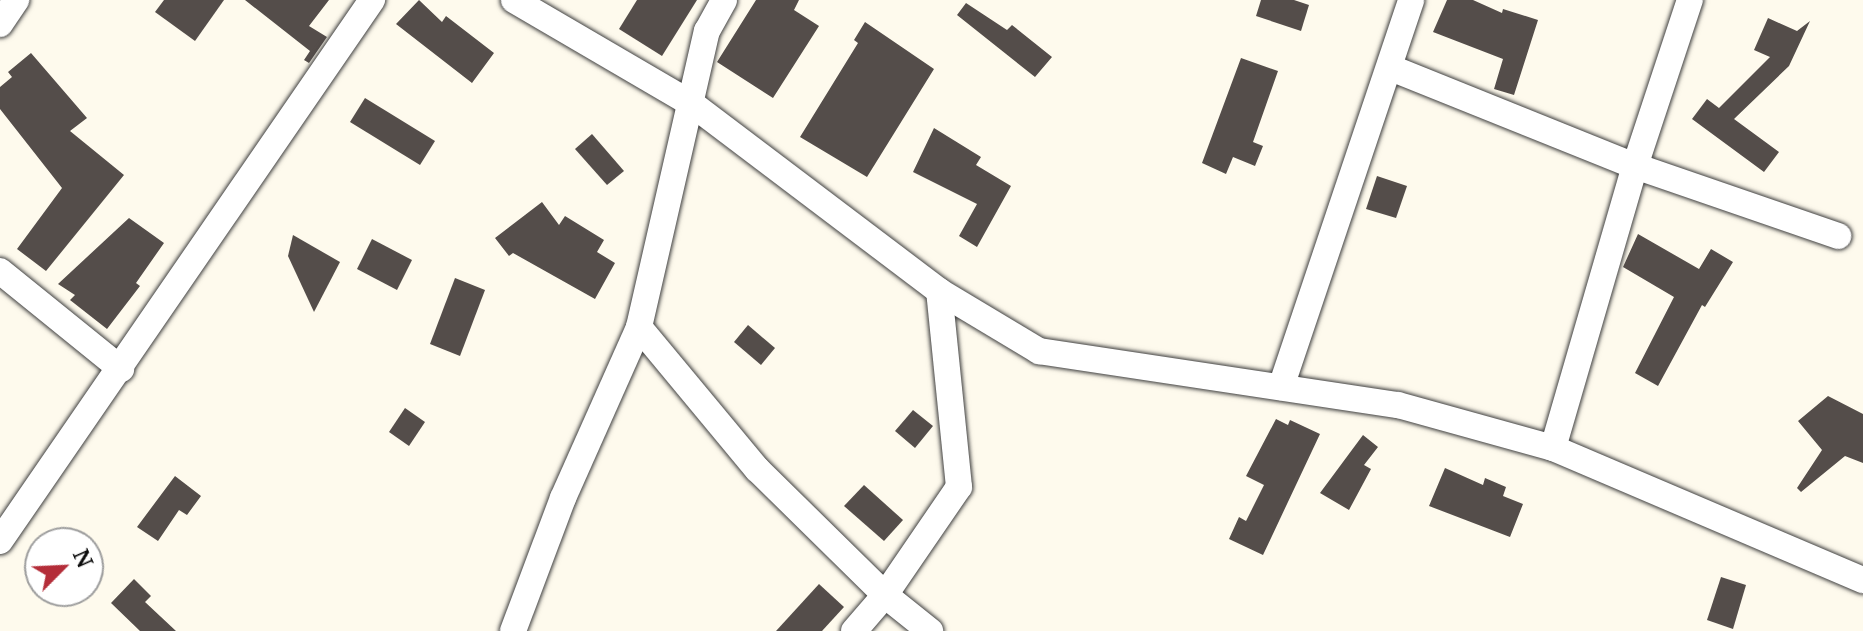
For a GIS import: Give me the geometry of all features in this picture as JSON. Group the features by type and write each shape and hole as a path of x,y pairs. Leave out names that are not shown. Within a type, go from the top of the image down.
{"street":[{"path":"0,24 16,0"},
{"path":"0,541 372,0"},
{"path":"514,0 692,104 939,291 1039,351 1398,405 1553,448 1863,580"},
{"path":"517,629 563,498 639,327 707,31 724,0"},
{"path":"1281,387 1364,137 1391,68 1411,0"},
{"path":"1553,448 1635,166 1690,0"},
{"path":"1391,68 1635,166 1838,236"},
{"path":"0,271 121,369"},
{"path":"854,631 885,595 959,487 939,291"},
{"path":"639,327 757,469 885,595 930,631"}],"building":[{"path":"164,0 224,0 195,41 155,12"},
{"path":"245,0 329,0 309,26 327,37 309,63 304,60 310,51"},
{"path":"419,0 442,22 446,16 494,53 472,83 396,24"},
{"path":"637,0 697,0 662,56 619,29"},
{"path":"756,0 799,0 794,10 819,26 773,98 717,62"},
{"path":"1261,0 1294,0 1309,5 1301,31 1256,16"},
{"path":"1447,0 1473,0 1502,13 1503,9 1538,20 1514,95 1494,89 1503,59 1433,32"},
{"path":"966,3 1007,30 1012,25 1052,57 1035,77 957,15"},
{"path":"1768,18 1797,31 1810,21 1789,66 1734,119 1779,152 1764,172 1692,119 1707,99 1719,108 1770,57 1754,50"},
{"path":"865,22 934,69 867,177 800,137 858,43 854,40"},
{"path":"31,53 87,118 70,131 124,175 46,271 17,249 62,188 0,109 0,87 12,77 8,72"},
{"path":"1241,58 1278,71 1253,142 1263,146 1255,166 1233,157 1226,174 1202,163"},
{"path":"365,98 435,141 420,165 350,122"},
{"path":"934,128 981,157 976,165 1011,186 977,247 959,236 977,204 913,172"},
{"path":"592,134 624,171 607,185 575,149"},
{"path":"1377,176 1407,186 1396,218 1366,209"},
{"path":"542,202 559,225 565,216 604,240 597,252 615,263 595,299 513,253 509,256 495,238"},
{"path":"129,218 164,243 136,283 140,286 107,329 70,300 75,295 58,284"},
{"path":"1638,234 1699,269 1711,249 1733,262 1705,307 1702,305 1658,386 1635,373 1674,297 1623,267"},
{"path":"293,235 340,262 314,312 288,256"},
{"path":"372,239 412,260 397,290 357,269"},
{"path":"455,278 485,290 460,356 430,344"},
{"path":"748,325 775,348 761,365 734,342"},
{"path":"1828,396 1863,414 1863,463 1845,456 1801,492 1797,488 1822,450 1798,421"},
{"path":"405,408 425,422 409,446 389,432"},
{"path":"913,410 933,426 915,448 895,431"},
{"path":"1276,419 1288,425 1290,420 1320,434 1263,555 1229,539 1239,517 1246,521 1264,485 1246,476"},
{"path":"1363,435 1378,447 1364,465 1371,469 1349,510 1320,493"},
{"path":"1445,468 1483,485 1485,478 1506,487 1503,496 1523,504 1510,537 1429,506"},
{"path":"175,476 201,496 187,515 179,510 158,541 137,527"},
{"path":"864,485 903,520 884,541 844,506"},
{"path":"1721,577 1746,585 1733,629 1707,620"},
{"path":"134,579 151,596 145,602 176,631 140,631 111,603"},
{"path":"819,584 844,607 822,631 776,631"}]}
